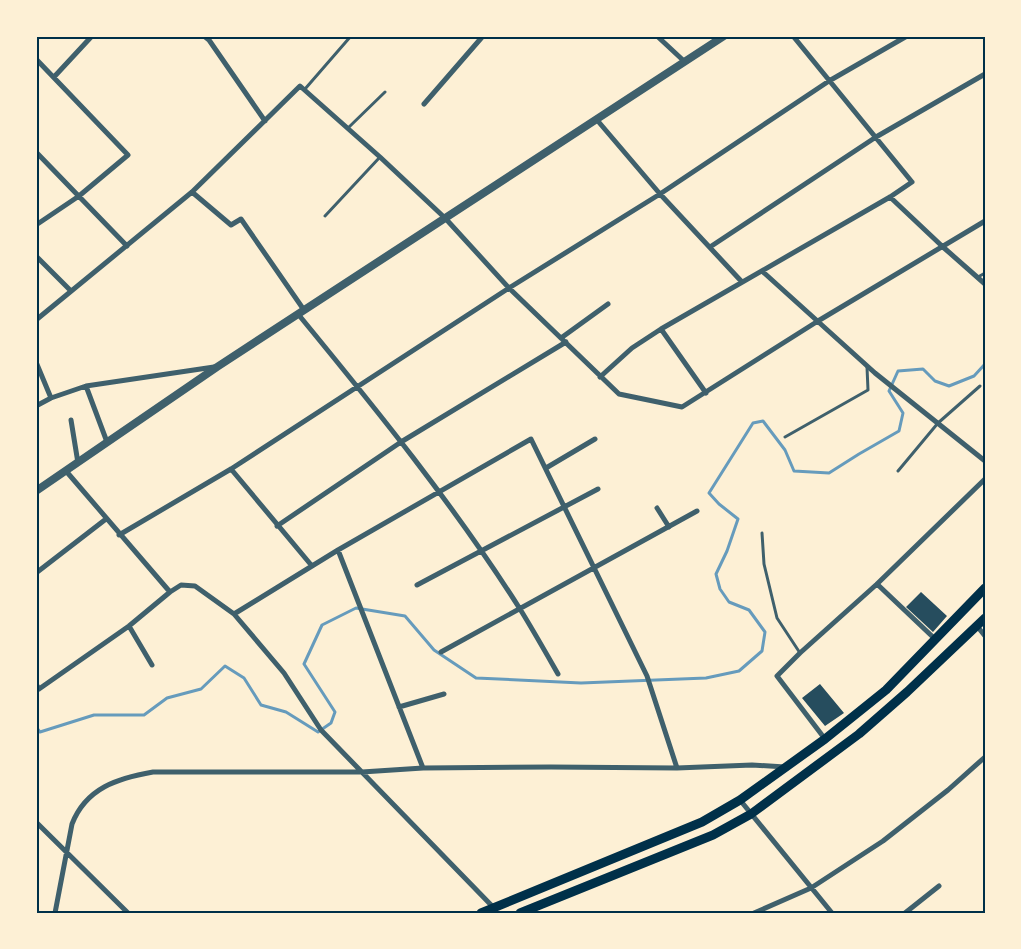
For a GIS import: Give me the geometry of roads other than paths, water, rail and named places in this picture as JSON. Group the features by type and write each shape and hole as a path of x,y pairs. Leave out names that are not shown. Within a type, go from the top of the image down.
{"main road":[{"path":"481,913 702,822 740,800 825,739 886,690 985,588"},
{"path":"520,913 713,835 751,814 858,734 907,692 985,618"}],"street":[{"path":"54,77 92,36"},
{"path":"204,36 211,38 265,121"},
{"path":"424,104 483,36"},
{"path":"657,36 686,62"},
{"path":"36,491 217,367 724,36"},
{"path":"600,377 632,348 661,329 890,197 912,182 793,36"},
{"path":"119,534 232,469 509,288 660,194 829,81 907,36"},
{"path":"36,59 128,154 79,196 36,225"},
{"path":"710,247 876,138 985,74"},
{"path":"36,320 192,192 300,86 445,218 509,288 619,394 682,407 818,321 985,221"},
{"path":"597,120 660,194 742,282"},
{"path":"36,152 127,246"},
{"path":"192,192 231,224 241,219 301,312 438,491 480,550 520,609 558,674"},
{"path":"890,197 985,284"},
{"path":"36,256 71,291"},
{"path":"762,271 875,373 985,461"},
{"path":"561,338 608,304"},
{"path":"661,329 706,393"},
{"path":"277,526 401,442 566,342"},
{"path":"36,362 51,398"},
{"path":"36,406 51,398 86,386 217,367"},
{"path":"86,386 107,442"},
{"path":"72,420 78,463"},
{"path":"234,614 438,491 531,439 648,676 677,768"},
{"path":"546,468 595,439"},
{"path":"232,469 277,526 312,566"},
{"path":"66,471 106,520 170,592"},
{"path":"825,739 777,676 800,653 878,584 985,478"},
{"path":"416,585 598,489"},
{"path":"657,508 669,527"},
{"path":"440,652 697,511"},
{"path":"36,573 106,520"},
{"path":"338,550 423,768"},
{"path":"878,584 936,640"},
{"path":"36,684 39,689 129,626 181,585 195,586 234,614 284,673 321,730 494,908"},
{"path":"129,626 152,665"},
{"path":"977,626 985,636"},
{"path":"399,707 444,694"},
{"path":"754,913 811,888 883,841 948,790 985,757"},
{"path":"55,913 72,824 77,813 95,792 128,776 153,772 362,772 423,768 677,768 752,765 786,767"},
{"path":"740,800 832,913"},
{"path":"36,822 128,913"},
{"path":"905,913 939,886"}],"lane":[{"path":"305,89 351,36"},
{"path":"348,128 385,92"},
{"path":"325,216 380,157"},
{"path":"978,277 985,273"},
{"path":"785,438 868,390 867,365"},
{"path":"898,471 938,423 980,386"},
{"path":"762,534 764,564 777,618 800,653"}],"waterway":[{"path":"36,727 40,732 94,715 144,715 167,698 201,689 225,666 244,678 261,705 286,712 318,732 331,723 335,712 304,664 322,625 356,608 405,616 434,650 476,678 581,683 706,678 739,671 762,651 765,632 749,610 729,602 720,589 716,574 727,551 738,519 719,504 709,493 753,423 763,421 785,450 794,471 829,473 899,431 903,413 889,391 898,371 923,369 935,381 949,386 974,376 985,364"}]}
